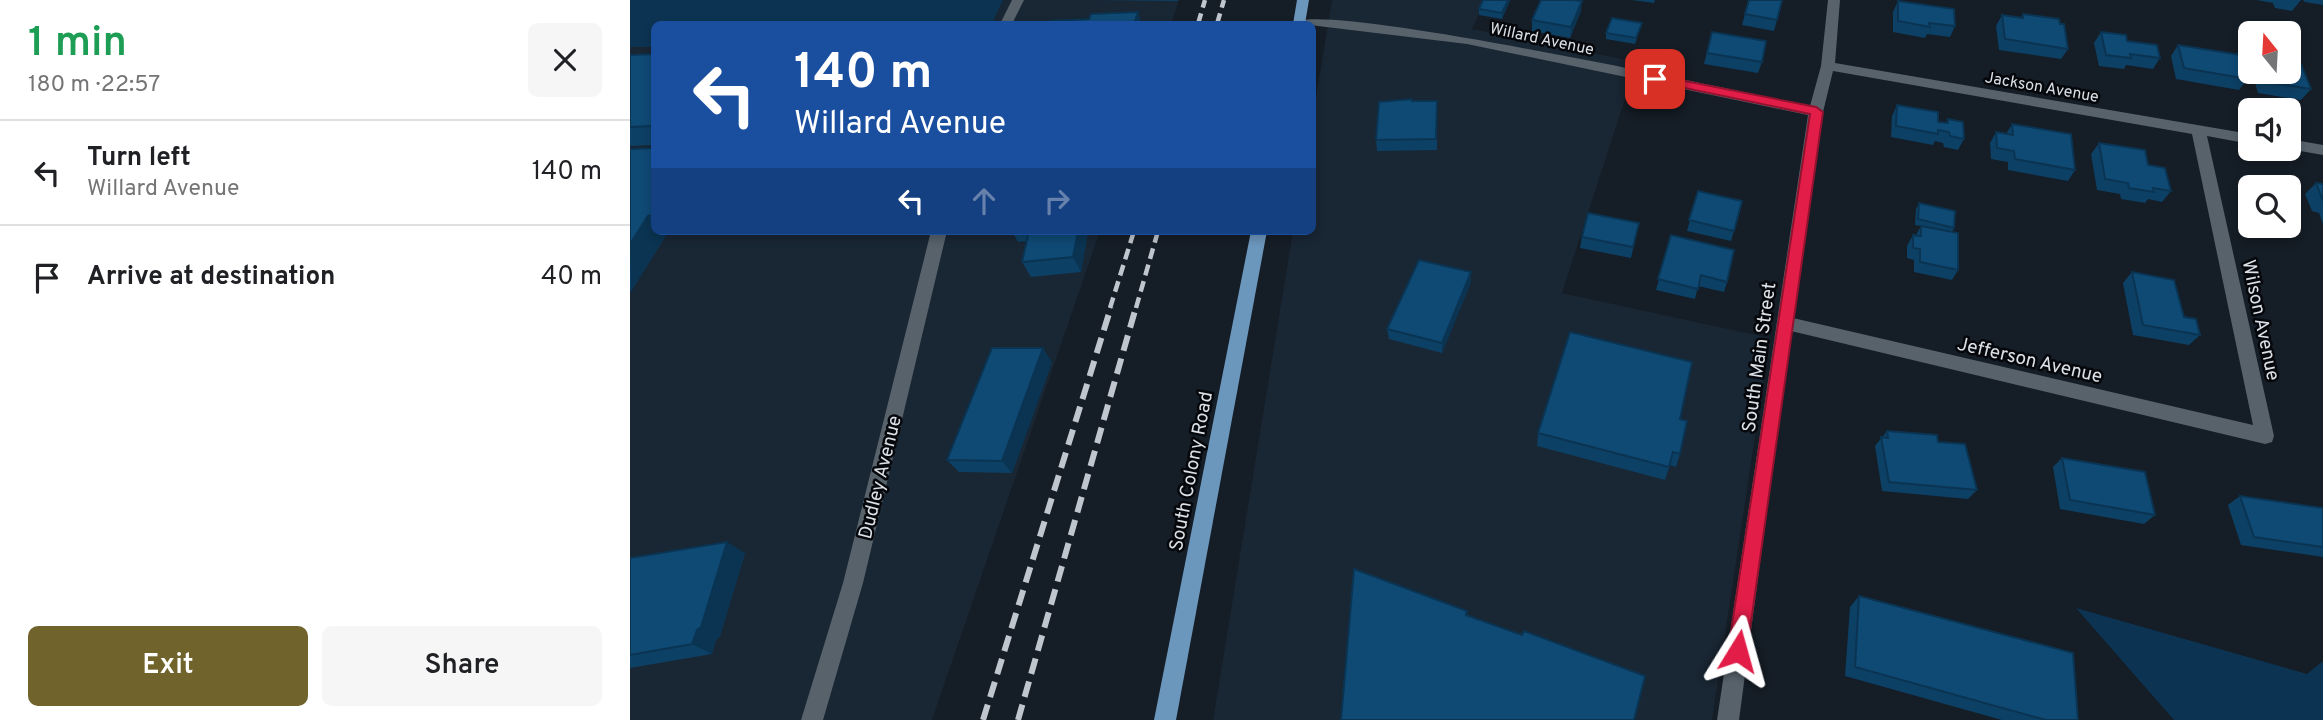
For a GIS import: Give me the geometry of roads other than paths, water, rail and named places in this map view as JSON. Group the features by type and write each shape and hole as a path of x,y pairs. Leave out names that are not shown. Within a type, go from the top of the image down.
{"main road":[{"path":"1300,21 1303,0"},
{"name":"South Colony Road","path":"1165,720 1258,235"}],"street":[{"path":"1008,21 1018,0"},
{"name":"South Main Street","path":"1728,720 1816,112 1828,66 1834,0"},
{"name":"Willard Avenue","path":"1316,24 1339,24 1467,40 1816,112"},
{"name":"Jackson Avenue","path":"1828,66 2238,137"},
{"name":"Wilson Avenue","path":"2199,131 2265,436"},
{"path":"2301,146 2323,150"},
{"name":"Dudley Avenue","path":"811,720 853,583 938,235"},
{"name":"Jefferson Avenue","path":"1784,323 2265,436"}],"railway":[{"path":"1199,21 1205,0"},
{"path":"1218,21 1224,0"},
{"path":"1110,308 1133,235"},
{"path":"1136,308 1157,235"},
{"path":"983,720 1111,307"},
{"path":"1018,720 1136,307"}]}
